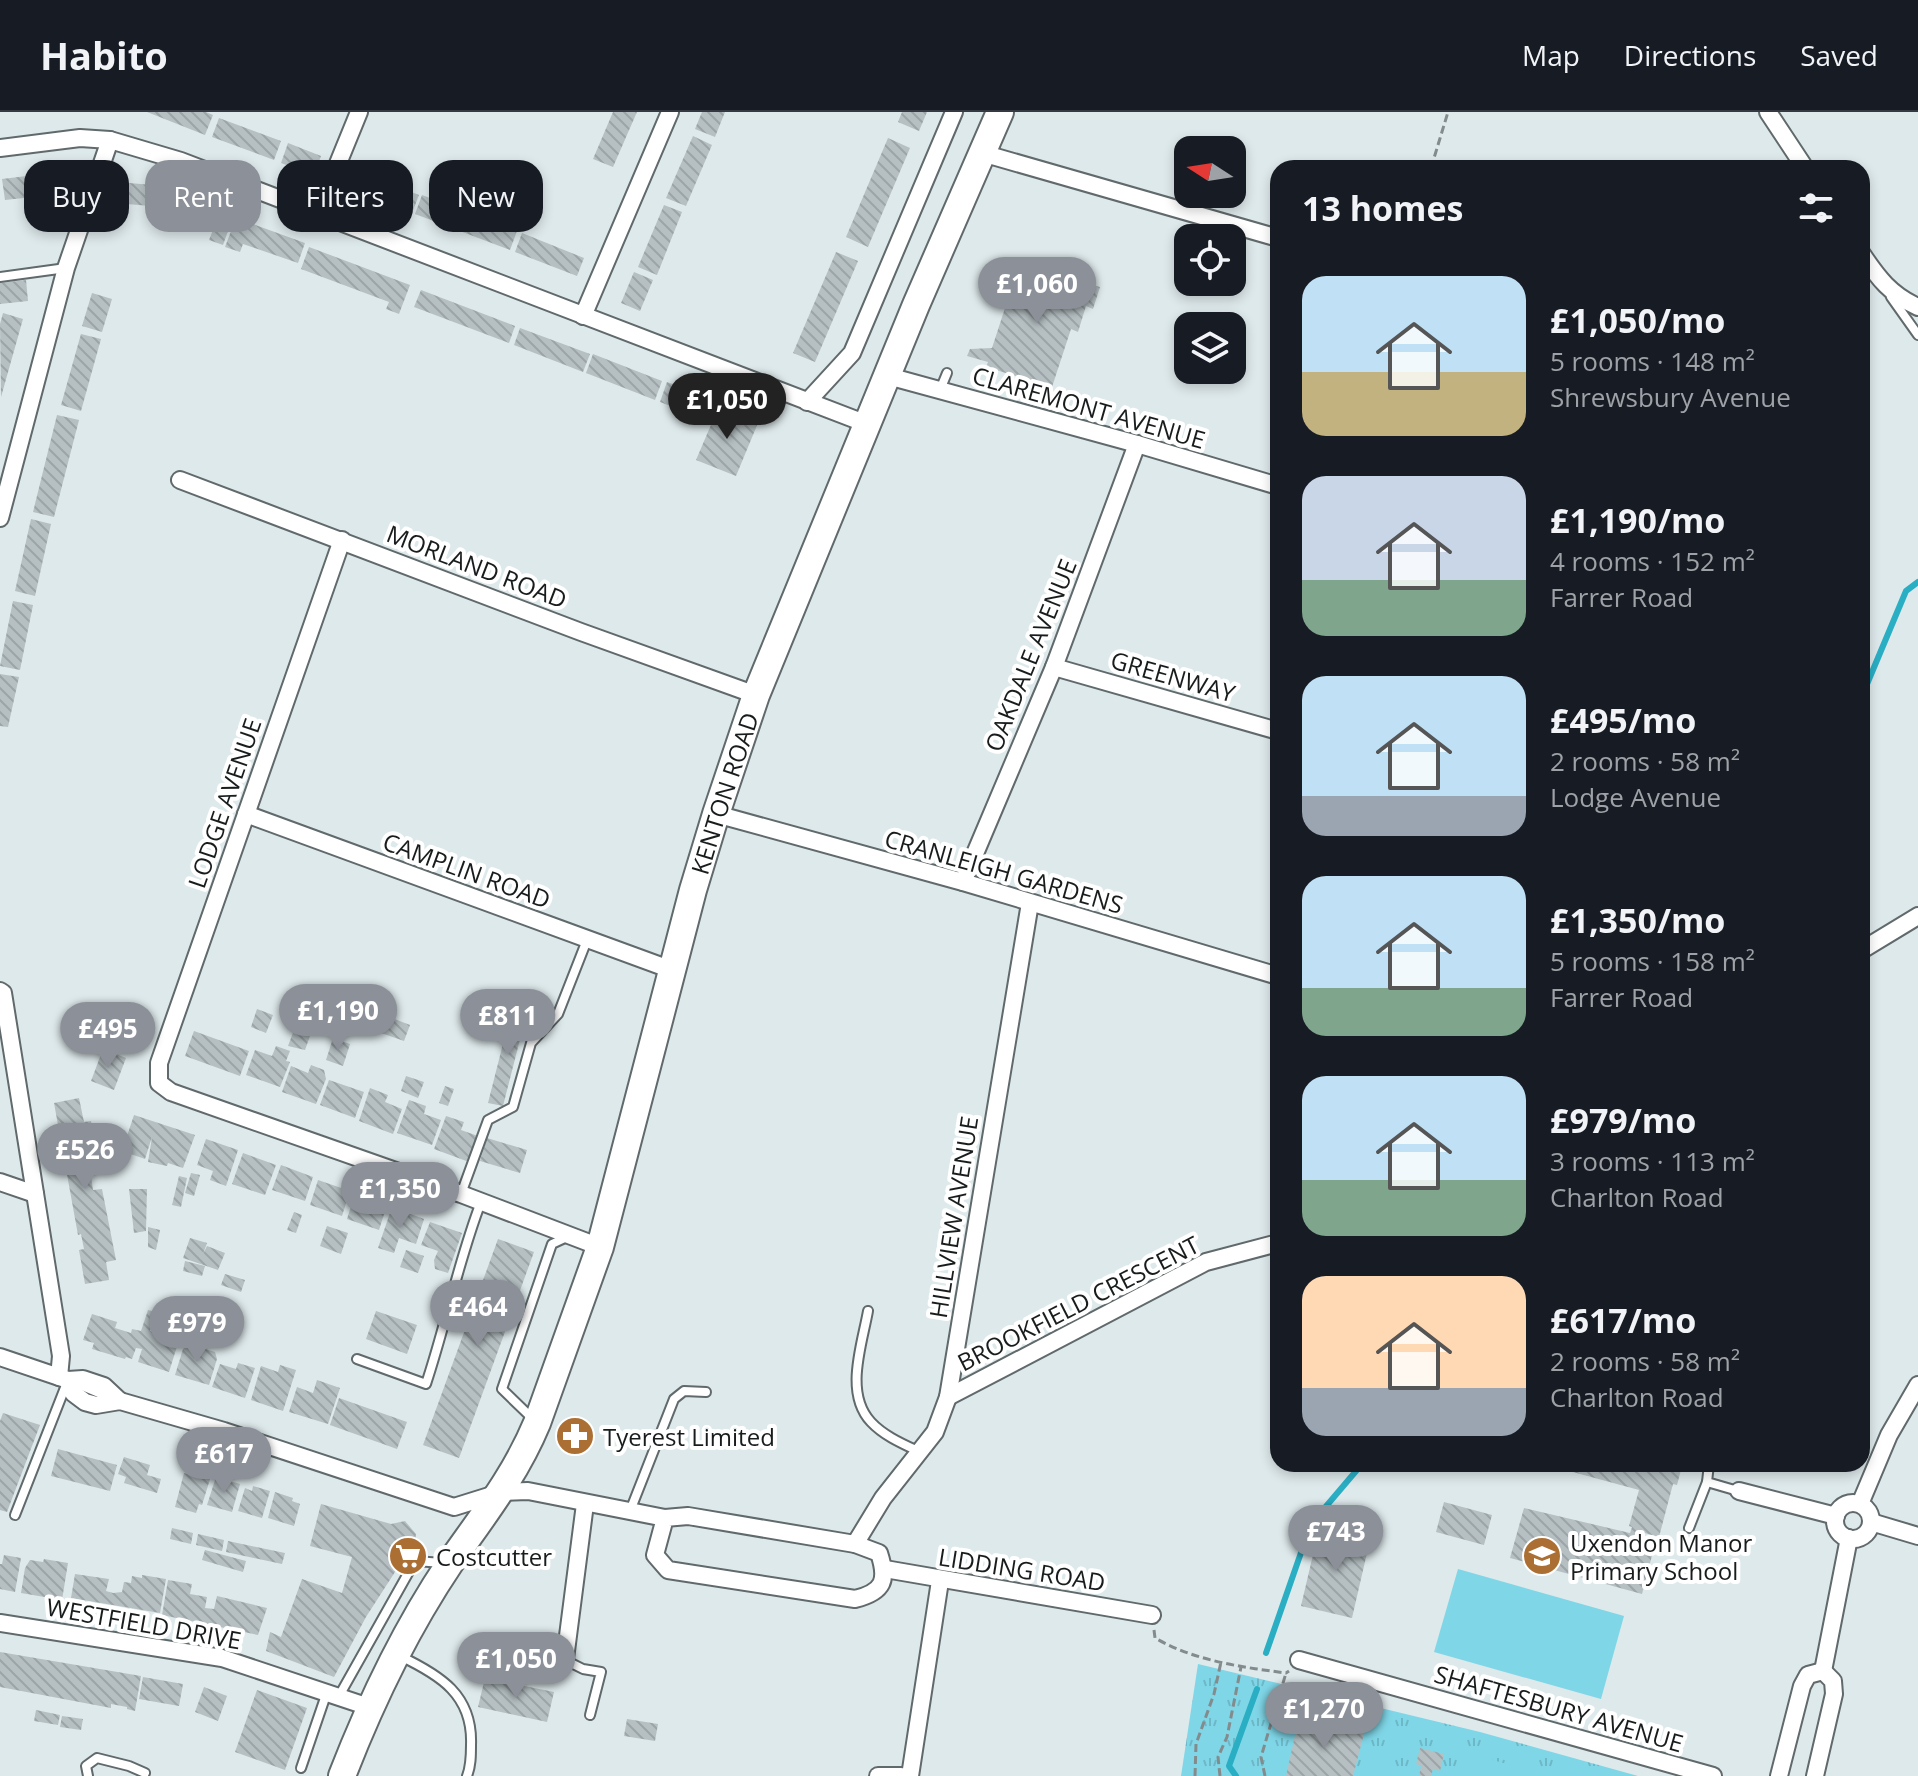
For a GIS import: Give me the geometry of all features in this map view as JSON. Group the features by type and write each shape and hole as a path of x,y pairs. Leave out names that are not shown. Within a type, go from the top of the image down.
{"main road":[{"name":"KENTON ROAD","path":"342,1776 369,1707 396,1654 450,1563 502,1492 526,1450 537,1423 600,1247 716,814 756,695 1000,112"}],"street":[{"path":"339,160 359,112"},
{"path":"583,316 670,112"},
{"path":"807,402 852,353 954,112"},
{"path":"1768,112 1800,160"},
{"path":"0,148 80,138 110,140 181,161 277,199"},
{"path":"0,518 66,268 110,140"},
{"path":"982,153 1270,236"},
{"path":"362,232 867,424"},
{"path":"1870,266 1882,283 1903,300 1918,307"},
{"name":"CLAREMONT AVENUE","path":"888,376 1270,484"},
{"name":"OAKDALE AVENUE","path":"963,882 1054,667 1137,444"},
{"name":"MORLAND ROAD","path":"180,480 756,695"},
{"name":"LODGE AVENUE","path":"342,540 159,1063 159,1083 171,1092 461,1194"},
{"name":"GREENWAY","path":"1054,667 1270,729"},
{"name":"CAMPLIN ROAD","path":"246,814 672,970"},
{"name":"CRANLEIGH GARDENS","path":"716,814 963,882 1270,974"},
{"name":"HILLVIEW AVENUE","path":"855,1544 883,1498 935,1432 948,1397 1030,903"},
{"path":"1870,945 1918,916"},
{"path":"2,992 64,1378"},
{"path":"0,1182 35,1194"},
{"path":"461,1194 600,1247"},
{"name":"BROOKFIELD CRESCENT","path":"948,1397 1206,1262 1270,1245"},
{"path":"0,1357 64,1378 83,1379 104,1386 120,1401 224,1431 454,1507 502,1492 528,1491 665,1518 688,1516 855,1544 879,1553"},
{"path":"1860,1504 1889,1435 1918,1385"},
{"path":"1739,1491 1836,1516"},
{"path":"565,1659 585,1504"},
{"path":"1846,1504 1860,1504 1870,1514 1870,1529 1861,1537 1849,1538 1838,1530 1836,1516 1846,1504"},
{"path":"665,1518 655,1555 668,1570 855,1599 869,1595 881,1586 885,1569 873,1519"},
{"path":"1871,1522 1918,1536"},
{"path":"1823,1671 1849,1538"},
{"name":"LIDDING ROAD","path":"885,1569 940,1581 1152,1615"},
{"path":"910,1776 940,1581"},
{"name":"WESTFIELD DRIVE","path":"0,1623 222,1658 369,1707"},
{"name":"SHAFTESBURY AVENUE","path":"1299,1660 1713,1776"},
{"path":"1779,1776 1802,1686 1808,1675 1823,1671"},
{"path":"1815,1776 1834,1694 1833,1681 1823,1671"},
{"path":"878,1776 901,1776"}],"lane":[{"path":"0,277 66,268"},
{"path":"1882,283 1918,335"},
{"path":"940,390 947,373"},
{"path":"461,1194 488,1120 513,1107 531,1043 558,1014 587,940"},
{"path":"357,1359 426,1384 446,1325 458,1269 482,1202"},
{"path":"537,1423 502,1389 552,1244 569,1235"},
{"path":"868,1311 857,1373 858,1400 870,1421 892,1438 920,1453"},
{"path":"15,1515 64,1378"},
{"path":"629,1512 674,1399 684,1391 706,1392"},
{"path":"1689,1528 1708,1472"},
{"path":"1707,1482 1739,1491"},
{"path":"301,1768 333,1694 415,1561 450,1563"},
{"path":"396,1654 433,1672 457,1694 472,1728 471,1767 467,1776"},
{"path":"565,1659 583,1669 601,1672 590,1715"},
{"path":"88,1776 86,1766 97,1758 145,1773"}],"path":[{"path":"1433,160 1448,112"},
{"path":"1152,1615 1155,1638 1177,1651 1241,1667 1286,1673"},
{"path":"1265,1776 1261,1757 1286,1673 1299,1660"},
{"path":"1195,1776 1196,1744 1214,1694 1221,1662"},
{"path":"1220,1776 1218,1757 1227,1737 1241,1667"}],"green space":[{"path":"1458,1569 1624,1616 1601,1699 1434,1652"},
{"path":"1198,1664 1480,1732 1638,1776 1181,1776"},
{"path":"1478,1756 1551,1776 1472,1776"}],"building":[{"path":"147,112 206,112 213,115 205,135"},
{"path":"613,112 637,112 613,167 593,159"},
{"path":"702,112 725,112 715,137 695,129"},
{"path":"902,112 927,112 919,131 898,122"},
{"path":"219,118 281,141 274,160 212,137"},
{"path":"693,136 712,145 686,206 666,198"},
{"path":"888,138 910,148 868,247 846,237"},
{"path":"288,143 321,156 320,160 282,160"},
{"path":"24,176 24,198 5,200 2,179"},
{"path":"129,183 145,184 145,206 129,204"},
{"path":"413,193 419,195 413,210"},
{"path":"422,195 429,198 429,219 415,214"},
{"path":"664,205 682,212 657,275 638,267"},
{"path":"261,227 305,243 298,263 243,244 240,252 225,247 231,232 261,232"},
{"path":"212,232 228,232 223,245 209,240"},
{"path":"462,232 517,232 510,250"},
{"path":"522,233 584,258 577,276 515,252"},
{"path":"309,247 410,285 399,314 386,309 389,302 301,269"},
{"path":"836,252 858,261 815,362 793,353"},
{"path":"1019,265 1100,287 1093,309 1086,306 1078,332 1071,329 1052,387 986,367 988,362 967,356 970,349 992,348"},
{"path":"634,272 653,280 640,311 621,303"},
{"path":"26,280 28,301 0,304 0,283"},
{"path":"421,290 515,326 509,343 414,307"},
{"path":"92,293 112,299 102,332 82,326"},
{"path":"3,313 23,319 1,397 0,324"},
{"path":"520,328 590,354 583,372 514,345"},
{"path":"81,334 101,339 81,411 61,405"},
{"path":"593,354 662,381 655,400 586,373"},
{"path":"667,382 705,396 695,422 687,419 689,413 660,402"},
{"path":"719,406 758,423 736,476 696,460"},
{"path":"57,415 79,420 54,517 33,512"},
{"path":"31,519 51,524 35,596 15,591"},
{"path":"13,601 33,605 20,670 0,666"},
{"path":"0,674 19,677 8,727 0,726"},
{"path":"512,1008 527,1012 503,1106 488,1103"},
{"path":"257,1009 273,1015 266,1033 251,1027"},
{"path":"374,1011 410,1025 404,1041 367,1028"},
{"path":"294,1030 310,1036 305,1050 288,1046"},
{"path":"194,1031 249,1051 240,1076 185,1056"},
{"path":"333,1038 350,1044 343,1066 326,1060"},
{"path":"276,1046 290,1051 286,1061 290,1062 280,1087 246,1075 255,1050 272,1056"},
{"path":"103,1049 126,1058 114,1090 91,1081"},
{"path":"311,1065 324,1070 326,1079 316,1104 282,1092 291,1066 308,1073"},
{"path":"406,1076 424,1082 418,1098 401,1091"},
{"path":"329,1080 364,1092 355,1118 320,1105"},
{"path":"445,1086 454,1089 448,1106 439,1103"},
{"path":"370,1088 388,1095 385,1102 402,1109 393,1134 359,1121"},
{"path":"79,1098 84,1122 91,1121 94,1135 86,1136 88,1144 96,1143 101,1174 91,1176 93,1190 102,1189 116,1260 106,1262 109,1280 85,1284 79,1250 84,1249 81,1234 78,1235 54,1103"},
{"path":"409,1100 426,1106 424,1114 441,1120 432,1145 397,1133"},
{"path":"134,1115 195,1135 183,1168 148,1162 152,1137 145,1159 122,1151"},
{"path":"446,1116 464,1122 461,1130 478,1136 469,1162 434,1149"},
{"path":"487,1138 527,1150 520,1173 480,1161"},
{"path":"206,1139 238,1150 226,1186 210,1180 213,1171 197,1165"},
{"path":"243,1153 276,1165 265,1195 232,1184"},
{"path":"281,1165 313,1177 305,1201 272,1190"},
{"path":"191,1173 200,1175 194,1196 185,1193"},
{"path":"179,1176 187,1178 181,1207 172,1205"},
{"path":"318,1180 350,1191 342,1216 310,1205"},
{"path":"129,1189 147,1189 146,1231 134,1233"},
{"path":"355,1194 387,1205 379,1230 347,1219"},
{"path":"392,1207 424,1219 416,1244 399,1238 394,1253 378,1248"},
{"path":"294,1212 302,1215 296,1233 287,1230"},
{"path":"430,1222 462,1233 448,1273 435,1269 434,1260 438,1251 421,1245"},
{"path":"327,1226 348,1233 341,1254 320,1246"},
{"path":"148,1227 160,1230 156,1250 148,1247"},
{"path":"190,1238 207,1243 203,1254 207,1246 225,1253 218,1270 183,1258"},
{"path":"498,1239 534,1252 459,1458 423,1445"},
{"path":"406,1250 424,1256 418,1273 400,1267"},
{"path":"185,1261 205,1266 202,1276 183,1271"},
{"path":"225,1274 245,1280 241,1292 221,1285"},
{"path":"186,1301 194,1303 189,1321 197,1324 192,1341 176,1331"},
{"path":"148,1310 156,1312 150,1331 179,1340 169,1372 138,1362 142,1349 136,1348 132,1359 125,1359 92,1349 94,1343 83,1340 92,1314 117,1322 115,1328 131,1333 132,1329 141,1331"},
{"path":"376,1311 417,1325 407,1354 366,1339"},
{"path":"190,1344 215,1352 217,1359 209,1385 175,1375 183,1349"},
{"path":"238,1363 255,1368 245,1398 212,1387 220,1364 236,1369"},
{"path":"280,1365 296,1370 283,1411 251,1400 261,1366 278,1372"},
{"path":"317,1380 340,1388 328,1424 289,1412 297,1387 313,1393"},
{"path":"339,1398 407,1422 397,1449 330,1425"},
{"path":"3,1413 40,1425 7,1512 0,1510 0,1421"},
{"path":"58,1449 117,1465 110,1491 51,1476"},
{"path":"124,1457 150,1465 147,1475 161,1479 157,1493 124,1483 126,1477 118,1474"},
{"path":"193,1470 211,1476 202,1505 199,1504 196,1513 175,1507 184,1473 191,1475"},
{"path":"1573,1472 1680,1472 1677,1485 1673,1484 1659,1537 1641,1532 1642,1541 1655,1544 1642,1594 1510,1558 1524,1508 1630,1533 1632,1527 1629,1526 1639,1490"},
{"path":"216,1477 240,1484 232,1512 207,1505"},
{"path":"253,1486 270,1491 262,1518 238,1511 245,1488 252,1491"},
{"path":"275,1492 300,1504 294,1526 268,1518"},
{"path":"1444,1502 1492,1515 1484,1545 1436,1532"},
{"path":"321,1504 391,1524 405,1521 416,1534 415,1541 366,1617 334,1677 266,1651 270,1632 281,1637 302,1579 342,1593 352,1557 310,1546"},
{"path":"172,1528 193,1533 191,1544 170,1539"},
{"path":"1319,1529 1370,1540 1352,1618 1301,1606"},
{"path":"198,1534 224,1540 222,1551 196,1545"},
{"path":"228,1541 285,1553 282,1564 226,1552"},
{"path":"205,1550 246,1561 243,1572 202,1560"},
{"path":"4,1555 21,1558 15,1592 0,1589 0,1564"},
{"path":"44,1559 68,1563 62,1600 21,1593 25,1568 30,1560 43,1562"},
{"path":"75,1574 109,1579 106,1591 113,1593 122,1592 124,1582 131,1583 132,1576 166,1579 160,1613 71,1598"},
{"path":"168,1580 192,1584 190,1594 207,1597 205,1608 214,1609 217,1596 267,1608 258,1635 162,1615"},
{"path":"0,1652 141,1676 135,1711 111,1704 111,1708 0,1687"},
{"path":"143,1677 183,1684 179,1706 139,1699"},
{"path":"485,1678 554,1692 547,1722 478,1707"},
{"path":"204,1687 227,1696 218,1721 195,1712"},
{"path":"257,1690 307,1708 285,1770 235,1752"},
{"path":"36,1710 60,1715 58,1725 34,1721"},
{"path":"62,1716 83,1719 81,1730 60,1727"},
{"path":"1299,1717 1364,1734 1353,1776 1286,1776"},
{"path":"627,1719 658,1724 655,1741 624,1736"},
{"path":"1420,1748 1444,1754 1440,1771 1433,1769 1431,1776 1419,1776 1421,1766 1416,1764"}],"waterway":[{"path":"1870,677 1906,591 1918,582"},
{"path":"1266,1653 1311,1524 1355,1472"},
{"path":"1236,1776 1229,1766 1257,1689"}],"place":[{"name":"Tyerest Limited","path":"575,1436"},
{"name":"Costcutter","path":"408,1556"},
{"name":"Uxendon Manor Primary School","path":"1542,1556"}]}
